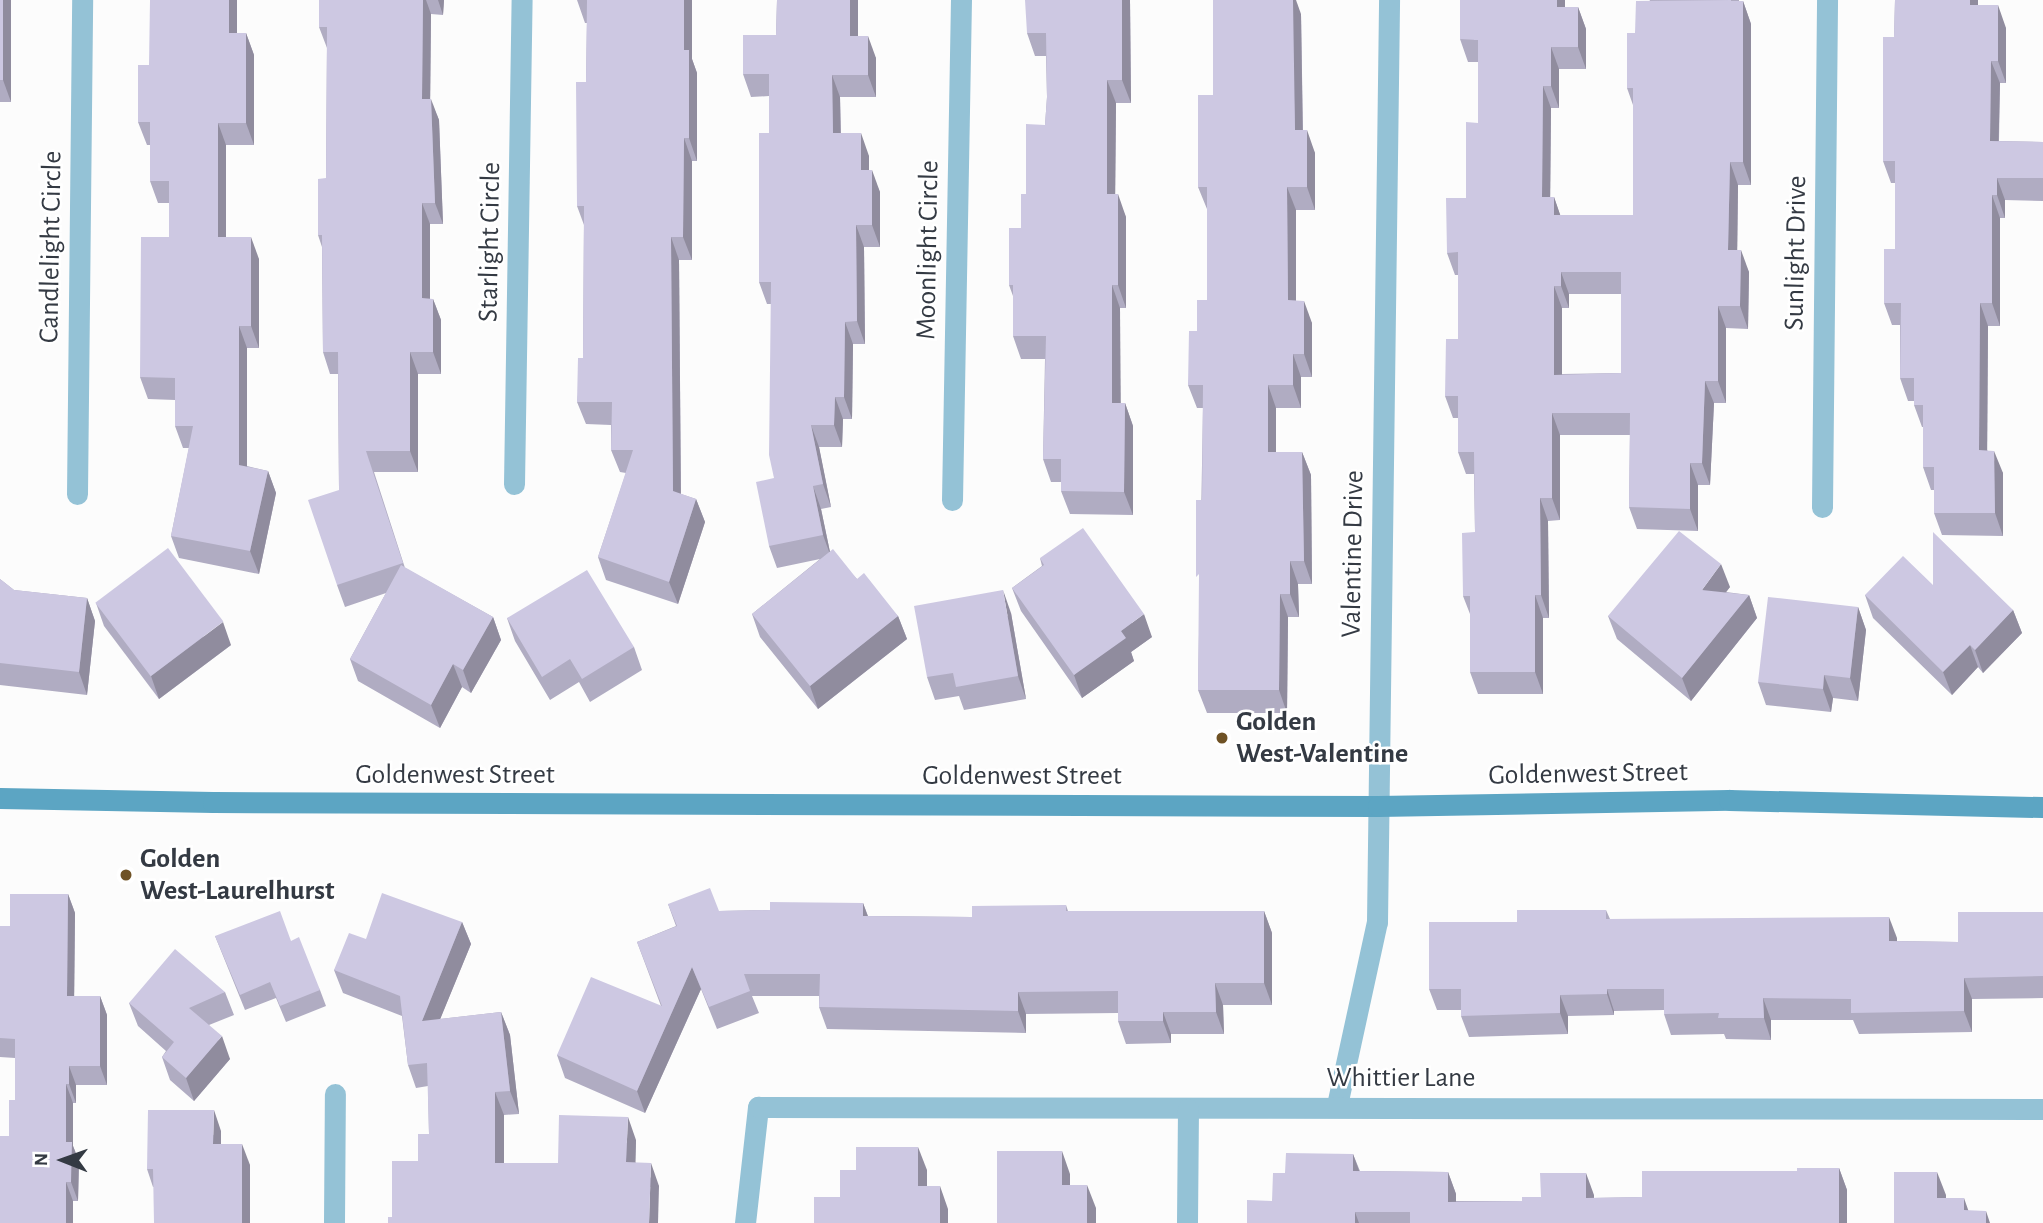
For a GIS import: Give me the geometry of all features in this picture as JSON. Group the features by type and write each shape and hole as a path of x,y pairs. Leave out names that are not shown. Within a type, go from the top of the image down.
{"main road":[{"name":"Goldenwest Street","path":"0,798 213,802 1378,806 1728,800 2043,807"}],"street":[{"name":"Candlelight Circle","path":"77,494 82,0"},
{"name":"Starlight Circle","path":"514,484 522,0"},
{"name":"Moonlight Circle","path":"952,500 961,0"},
{"name":"Valentine Drive","path":"1337,1105 1377,922 1389,0"},
{"name":"Sunlight Drive","path":"1822,507 1827,0"},
{"path":"334,1223 335,1094"},
{"name":"Whittier Lane","path":"745,1223 758,1107 1188,1109 1337,1105 2043,1109"},
{"path":"1187,1223 1188,1109"}],"building":[{"path":"0,0 3,0 3,80 0,80"},
{"path":"150,0 229,0 229,33 246,33 246,123 218,123 218,237 251,237 251,326 239,326 239,465 268,471 250,551 171,536 193,426 175,426 175,378 140,377 141,237 169,237 169,181 150,181 150,122 138,122 138,65 149,65"},
{"path":"319,0 423,0 422,99 431,99 435,203 422,203 422,298 433,299 433,352 410,352 410,451 366,451 403,563 337,585 308,500 339,490 338,352 323,352 322,235 318,235 318,179 326,178 327,27 319,27"},
{"path":"587,0 684,0 684,50 689,50 689,138 684,138 683,237 671,237 673,491 696,499 669,582 598,557 633,450 611,450 612,402 577,402 578,358 583,358 584,206 577,206 576,82 586,82"},
{"path":"777,0 850,0 850,36 868,36 868,75 832,75 833,133 861,133 861,170 872,170 872,225 856,225 857,321 845,322 844,397 835,397 834,425 811,425 823,484 813,486 823,535 769,546 756,482 774,478 769,455 771,282 759,282 759,133 769,133 769,74 743,74 743,35 776,35"},
{"path":"1025,0 1122,0 1122,80 1107,80 1107,194 1118,194 1118,285 1112,285 1112,403 1125,403 1124,492 1061,491 1061,459 1043,459 1046,336 1013,336 1013,285 1009,285 1009,228 1021,228 1021,194 1026,194 1026,124 1045,125 1047,97 1046,33 1027,33"},
{"path":"1213,0 1293,0 1295,130 1307,130 1307,187 1287,187 1288,300 1304,301 1304,354 1293,354 1293,385 1268,385 1268,452 1302,452 1304,561 1290,561 1290,594 1280,594 1279,690 1198,690 1199,574 1196,577 1196,500 1202,500 1203,385 1188,385 1189,331 1197,331 1197,300 1207,300 1207,187 1198,187 1198,95 1213,95"},
{"path":"1460,0 1557,0 1557,7 1578,7 1578,47 1551,47 1551,86 1543,86 1542,197 1554,197 1554,215 1633,215 1633,88 1627,88 1627,33 1635,33 1636,1 1743,1 1743,162 1730,162 1728,250 1741,250 1740,306 1718,306 1718,381 1705,381 1702,463 1690,463 1690,509 1629,507 1630,413 1552,413 1552,498 1540,498 1541,595 1535,595 1535,672 1470,672 1470,596 1463,596 1462,533 1475,532 1474,452 1458,452 1458,396 1445,396 1446,339 1458,339 1458,252 1447,253 1446,198 1466,198 1466,122 1478,123 1478,40 1460,39","holes":["1561,272 1621,272 1621,373 1554,375 1554,286 1561,286"]},
{"path":"1895,0 1970,0 1970,5 1998,5 1998,61 1991,61 1990,141 2043,142 2043,178 1997,178 1997,195 1992,195 1992,303 1980,303 1979,450 1994,451 1995,513 1934,513 1934,467 1923,467 1923,405 1914,405 1914,378 1900,378 1901,303 1884,303 1884,249 1895,249 1895,161 1883,161 1883,37 1894,37"},
{"path":"1083,528 1144,614 1121,631 1126,638 1074,675 1012,588 1044,565 1040,558"},
{"path":"1679,531 1721,564 1702,590 1749,595 1682,678 1608,616"},
{"path":"1933,532 2013,610 1975,650 1970,645 1943,672 1865,595 1903,556 1933,585"},
{"path":"168,548 223,621 151,676 95,603"},
{"path":"833,549 857,579 864,573 898,616 810,686 752,614"},
{"path":"401,565 493,617 463,670 453,664 431,705 350,659"},
{"path":"587,570 634,647 582,679 570,659 542,677 507,618"},
{"path":"0,579 14,590 87,598 79,672 0,663"},
{"path":"1003,590 1018,676 956,687 953,673 927,677 914,606"},
{"path":"1768,597 1858,607 1850,678 1824,675 1823,689 1758,682"},
{"path":"710,888 719,911 770,910 770,902 863,903 863,916 972,917 972,906 1066,905 1066,911 1264,911 1264,983 1215,983 1216,1012 1163,1012 1163,1021 1118,1021 1118,991 1018,992 1018,1011 819,1007 820,974 744,974 750,991 709,1007 692,967 637,1091 557,1055 591,977 662,1006 637,942 677,926 668,904"},
{"path":"382,893 462,922 422,1021 501,1012 510,1091 495,1092 495,1163 558,1163 559,1115 628,1117 626,1162 651,1163 649,1223 388,1223 388,1217 392,1217 392,1161 418,1161 418,1134 429,1134 427,1063 408,1065 400,996 334,970 349,933 366,939"},
{"path":"10,894 68,894 67,996 100,996 100,1066 69,1066 69,1084 66,1084 66,1142 72,1142 71,1182 66,1182 66,1223 0,1223 0,1136 9,1136 9,1100 15,1100 15,1039 0,1038 0,926 10,926"},
{"path":"1517,910 1606,910 1606,919 1889,917 1889,941 1958,942 1958,912 2043,912 2043,976 1964,978 1964,1011 1851,1013 1851,999 1763,998 1764,1018 1718,1018 1719,1013 1664,1014 1664,989 1607,989 1607,994 1560,995 1560,1013 1461,1016 1461,989 1429,989 1429,922 1517,922"},
{"path":"280,911 291,941 299,937 320,990 280,1006 270,982 240,995 215,936"},
{"path":"175,949 225,992 189,1008 222,1036 186,1078 162,1057 174,1042 129,1003"},
{"path":"148,1110 214,1110 213,1144 242,1144 242,1223 154,1223 153,1169 147,1169"},
{"path":"856,1147 918,1147 918,1186 940,1186 940,1223 814,1223 814,1197 840,1197 840,1170 856,1170"},
{"path":"997,1151 1062,1151 1062,1185 1087,1185 1087,1223 997,1223"},
{"path":"1286,1153 1353,1154 1353,1171 1448,1172 1448,1202 1522,1201 1522,1197 1541,1197 1540,1173 1586,1173 1586,1198 1642,1197 1642,1171 1797,1171 1797,1168 1839,1168 1839,1223 1410,1223 1410,1212 1355,1212 1355,1223 1247,1223 1247,1200 1272,1201 1273,1173 1285,1173"},
{"path":"1894,1172 1937,1172 1937,1198 1964,1198 1964,1210 1986,1211 1986,1223 1894,1223"}],"place":[{"name":"Golden West-Valentine","path":"1222,738"},
{"name":"Golden West-Laurelhurst","path":"126,875"}]}
